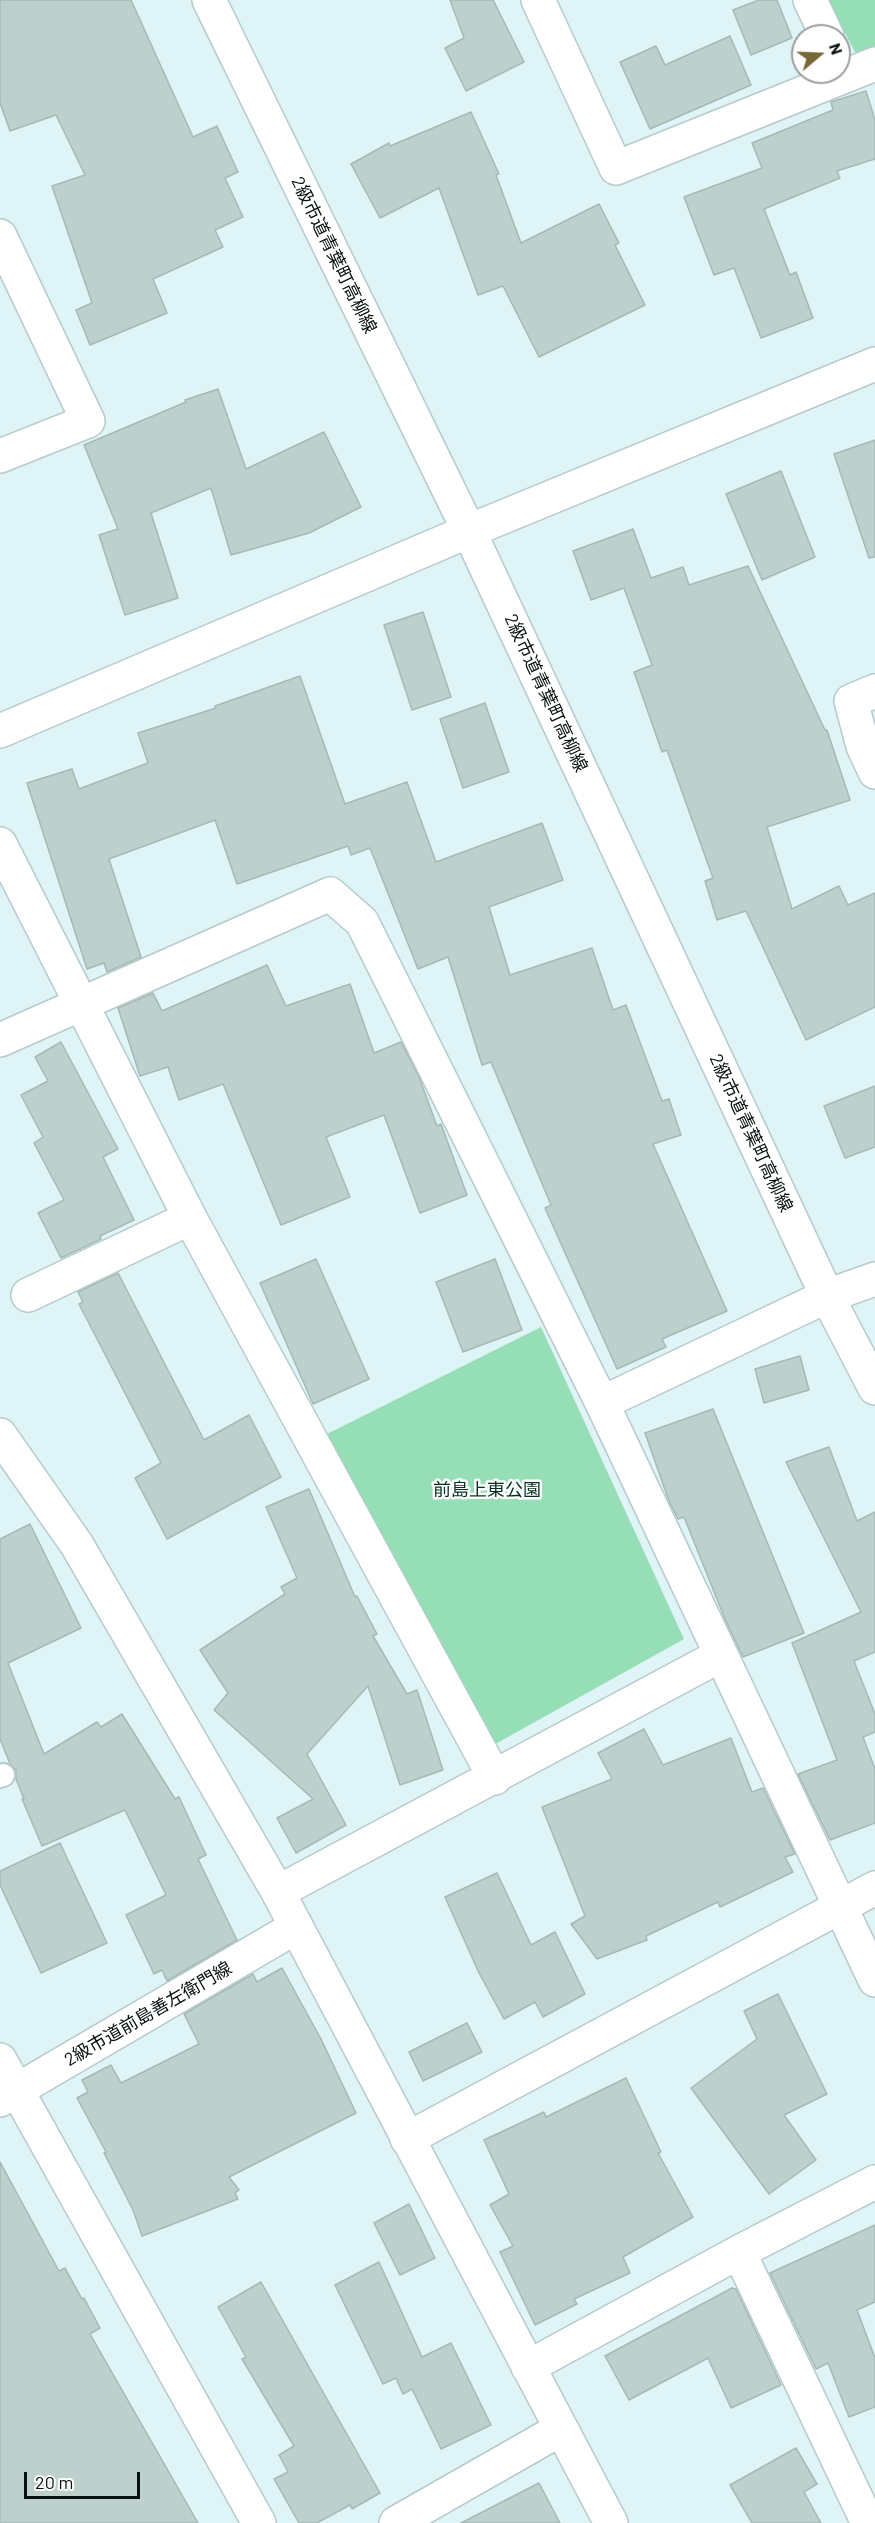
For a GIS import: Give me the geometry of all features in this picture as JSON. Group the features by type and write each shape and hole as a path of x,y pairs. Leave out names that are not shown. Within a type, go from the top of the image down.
{"street":[{"name":"2級市道青葉町高柳線","path":"209,0 469,531 827,1296 875,1388"},
{"path":"538,0 616,168 853,67"},
{"path":"810,0 821,24"},
{"path":"0,237 88,421 0,456"},
{"path":"0,731 469,531 875,364"},
{"path":"875,691 851,700 863,746 875,772"},
{"path":"0,844 190,1218 495,1778"},
{"path":"0,1040 330,894 362,922 602,1403 875,1980"},
{"path":"28,1295 190,1218"},
{"path":"602,1403 827,1296 875,1279"},
{"path":"0,1435 77,1545 278,1892 406,2139 611,2523"},
{"path":"278,1892 495,1778 721,1655"},
{"path":"406,2139 875,1888"},
{"name":"2級市道前島善左衛門線","path":"9,2095 296,1927"},
{"path":"0,2060 9,2095 259,2523"},
{"path":"528,2367 739,2252 875,2182"},
{"path":"739,2252 868,2523"},
{"path":"396,2523 561,2429"}],"green space":[{"path":"828,0 875,0 875,46 856,54 851,44 851,24 840,24"},
{"name":"前島上東公園","path":"541,1327 684,1639 490,1747 327,1434"}],"building":[{"path":"0,0 131,0 193,137 217,126 238,172 225,178 243,217 215,230 223,247 153,279 167,313 90,345 76,310 92,303 52,186 85,175 56,115 10,131 0,103"},
{"path":"450,0 493,0 524,62 466,91 445,48 464,38"},
{"path":"759,0 777,0 791,38 751,55 733,10"},
{"path":"730,36 751,85 650,129 620,62 656,46 665,65"},
{"path":"866,91 875,120 875,159 837,171 840,178 764,209 790,275 796,272 813,318 761,338 734,268 714,275 684,197 762,168 752,143 833,110 831,102"},
{"path":"471,112 499,174 496,175 521,243 599,204 619,243 615,245 645,305 539,357 503,286 478,295 439,188 380,218 351,164 389,143 390,146"},
{"path":"218,389 246,469 324,432 361,507 309,533 231,555 211,488 151,513 178,598 125,615 99,535 118,529 84,445 186,402 185,400"},
{"path":"875,440 875,557 869,558 834,454"},
{"path":"781,471 815,557 762,580 726,494"},
{"path":"633,529 651,578 683,567 689,585 748,566 825,730 827,730 850,800 767,827 792,909 839,886 848,905 875,893 875,1007 806,1040 746,911 717,920 705,881 713,878 667,750 662,752 634,672 652,665 624,588 591,600 573,551"},
{"path":"423,612 451,697 412,710 384,625"},
{"path":"300,676 345,804 407,782 436,862 542,823 563,880 489,907 510,975 592,948 613,1010 626,1005 662,1101 669,1099 681,1135 653,1144 727,1311 662,1339 666,1347 617,1369 545,1208 551,1205 491,1062 482,1065 448,957 418,969 370,848 351,855 348,846 237,884 215,820 109,859 141,957 107,972 104,963 87,969 27,783 72,769 79,789 148,763 138,733 216,708 215,706"},
{"path":"485,703 509,772 463,788 440,719"},
{"path":"267,965 286,1006 350,984 374,1053 401,1042 419,1077 437,1126 441,1124 467,1195 420,1213 384,1115 326,1137 350,1197 281,1225 223,1084 179,1100 168,1067 140,1076 118,1008 153,993 162,1011"},
{"path":"61,1042 118,1149 103,1157 134,1220 61,1258 38,1213 64,1200 34,1143 43,1137 21,1095 48,1081 35,1057"},
{"path":"875,1086 875,1147 845,1158 824,1106"},
{"path":"316,1259 369,1379 313,1404 260,1283"},
{"path":"495,1259 522,1330 463,1352 436,1282"},
{"path":"118,1273 204,1440 249,1415 281,1477 167,1539 135,1478 161,1463 79,1304 83,1302 78,1292"},
{"path":"800,1356 809,1390 764,1403 755,1369"},
{"path":"713,1409 804,1633 743,1657 725,1619 684,1517 678,1519 669,1501 645,1433"},
{"path":"829,1447 857,1521 875,1512 875,1652 854,1661 875,1714 875,1732 863,1737 875,1769 875,1823 830,1840 798,1774 837,1760 792,1643 861,1612 786,1462"},
{"path":"309,1489 355,1597 357,1596 377,1634 373,1636 407,1694 417,1690 443,1770 400,1785 368,1686 307,1754 346,1825 296,1853 277,1818 313,1799 214,1710 228,1693 200,1650 285,1594 281,1587 297,1578 266,1507"},
{"path":"30,1524 81,1628 8,1663 44,1754 97,1722 101,1727 122,1714 175,1799 179,1797 206,1855 198,1859 237,1940 167,1981 162,1970 154,1974 126,1915 166,1895 125,1810 42,1846 22,1799 24,1799 16,1779 16,1770 10,1764 0,1739 0,1539"},
{"path":"644,1729 663,1765 731,1738 752,1792 763,1788 795,1854 785,1857 793,1872 720,1907 718,1902 646,1936 647,1940 597,1959 571,1924 585,1916 542,1807 612,1779 598,1753"},
{"path":"60,1843 107,1943 41,1973 0,1885 0,1871"},
{"path":"497,1873 531,1945 555,1932 585,1994 543,2017 535,2002 504,2019 479,1973 445,1897"},
{"path":"282,1968 321,2039 356,2113 229,2177 239,2190 235,2193 238,2199 142,2236 133,2210 104,2153 106,2152 77,2098 88,2092 82,2080 111,2065 121,2083 199,2044 184,2014 253,1974 257,1982"},
{"path":"778,1994 827,2094 784,2115 816,2160 769,2194 691,2088 757,2039 744,2011"},
{"path":"467,2023 482,2052 423,2081 409,2052"},
{"path":"626,2078 661,2152 658,2153 693,2217 623,2257 630,2273 574,2299 577,2304 535,2325 500,2252 513,2246 490,2205 509,2194 484,2140 544,2112 546,2117"},
{"path":"0,2162 59,2271 65,2268 82,2299 84,2298 100,2328 90,2334 198,2523 0,2523"},
{"path":"409,2204 435,2258 400,2275 374,2223"},
{"path":"875,2225 875,2302 857,2310 875,2358 875,2407 849,2417 828,2363 816,2369 770,2273"},
{"path":"379,2262 422,2357 451,2343 491,2425 441,2449 412,2389 403,2394 396,2378 383,2384 335,2285"},
{"path":"261,2282 380,2493 352,2509 350,2505 317,2523 299,2523 274,2479 288,2472 279,2455 294,2446 242,2359 246,2357 218,2307"},
{"path":"732,2288 736,2289 781,2385 731,2408 708,2358 629,2400 605,2356"},
{"path":"796,2448 817,2484 804,2492 821,2523 752,2523 730,2485"},
{"path":"539,2483 560,2523 461,2523"}]}
